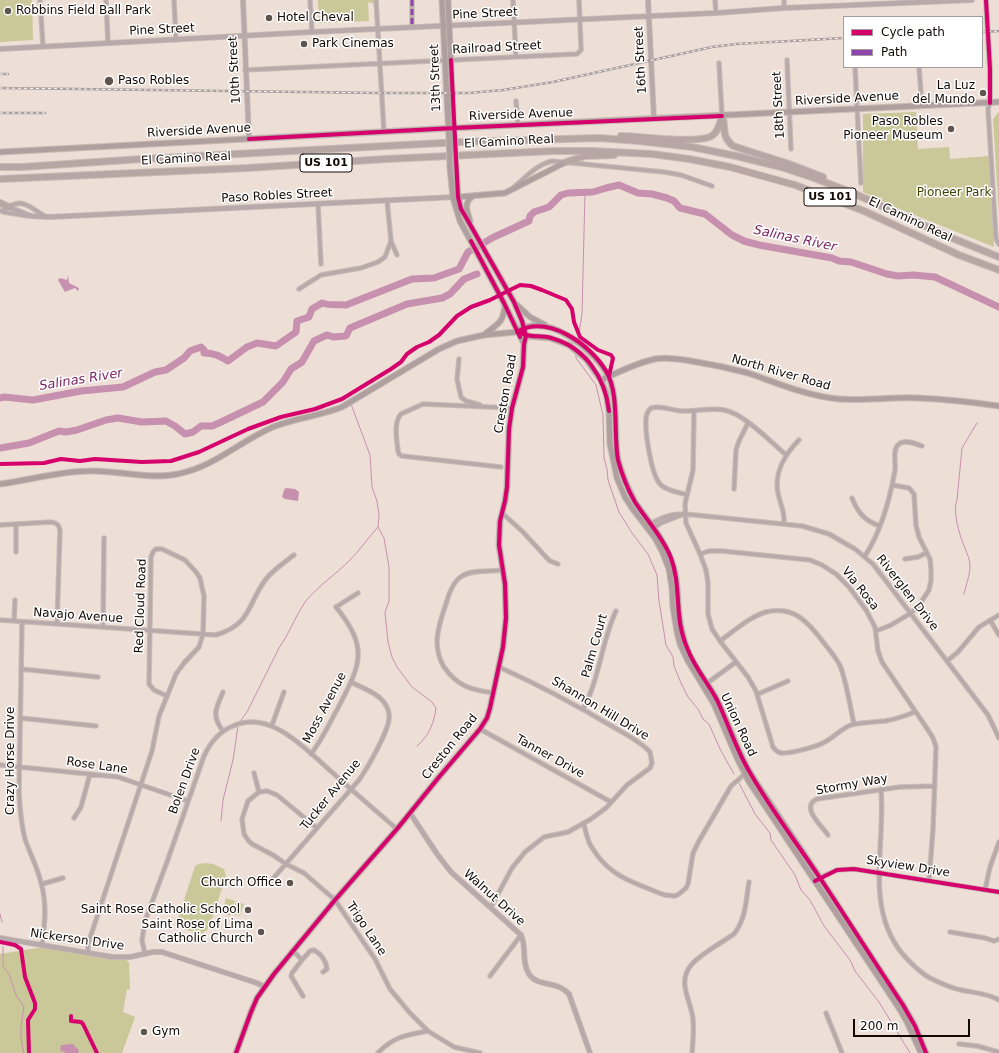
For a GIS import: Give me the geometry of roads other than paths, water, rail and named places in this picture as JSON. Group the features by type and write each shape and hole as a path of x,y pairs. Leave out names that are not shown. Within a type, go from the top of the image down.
{"highway":[{"path":"599,138 617,135 681,140 703,139 716,132 722,116"},
{"path":"722,116 726,140 733,146 789,164 834,181 880,201 886,207"},
{"name":"El Camino Real","path":"0,167 461,142 599,138 656,142 692,147 781,167 819,180 886,207 952,238 999,257"},
{"name":"El Camino Real","path":"0,179 248,168 386,159 553,151 592,150 652,154 750,171 795,184 864,211 959,255 999,270"},
{"path":"566,162 585,156 636,156 652,154"},
{"path":"0,203 9,208"}],"main road":[{"name":"13th Street","path":"442,0 446,26 455,197 460,221 514,322 517,332"},
{"name":"13th Street","path":"446,26 448,0"},
{"name":"Riverside Avenue","path":"0,152 451,128 999,102"},
{"name":"Paso Robles Street","path":"455,197 505,193 566,162"},
{"path":"468,219 466,206 469,199 473,196"},
{"path":"455,197 468,219 475,235 513,300 530,317 554,328 581,344 600,362 609,376"},
{"name":"Creston Road","path":"236,1053 257,998 265,987 334,900 397,829 439,776 480,729 487,718 494,693 506,618 505,584 499,545 500,521 505,501 509,429 512,408 523,367 524,344 526,336 513,300"},
{"path":"484,335 501,322 504,317 504,303"},
{"path":"0,484 71,471 91,470 164,476 189,471 208,465 220,459 253,437 275,426 333,411 346,405 439,349 457,341 484,335 517,332 524,328 540,326 554,328"},
{"path":"517,332 526,336 550,338 569,346 586,358 601,380"},
{"name":"Creston Road","path":"517,332 524,344"},
{"name":"North River Road","path":"601,380 624,369 649,360 680,360 718,365 799,390 838,399 917,398 999,406"},
{"name":"Union Road","path":"609,376 614,396 615,435 619,461 628,488 650,527"},
{"name":"Union Road","path":"601,380 608,403 610,444 617,478 625,497 632,508 662,540 670,557 676,576 679,615 684,639 692,658 705,684 728,722 747,772 793,840 903,1015 921,1053"},
{"name":"Union Road","path":"817,879 903,1005 915,1026 926,1053"}],"street":[{"path":"40,0 43,46"},
{"path":"106,0 108,43"},
{"path":"174,0 176,40"},
{"name":"10th Street","path":"243,0 249,139"},
{"path":"310,0 312,32"},
{"path":"376,0 384,132"},
{"path":"412,0 412,27"},
{"path":"513,0 516,57"},
{"path":"579,0 580,20"},
{"name":"16th Street","path":"648,0 654,119"},
{"path":"715,0 716,13"},
{"path":"784,0 784,8"},
{"name":"Pine Street","path":"0,49 312,32 716,13 851,2 972,0"},
{"path":"986,0 990,76 990,103 988,109 993,205 996,239 999,244"},
{"name":"Railroad Street","path":"245,70 577,54 580,50 580,20"},
{"name":"18th Street","path":"787,60 791,149"},
{"path":"718,62 722,116"},
{"path":"855,68 861,183"},
{"path":"919,68 922,106"},
{"path":"516,100 518,125"},
{"name":"Paso Robles Street","path":"505,193 523,180 537,166 552,161 664,172 681,175 712,186"},
{"name":"Paso Robles Street","path":"552,169 566,164 577,164"},
{"name":"Paso Robles Street","path":"0,211 31,216 50,217 455,197"},
{"path":"387,200 391,241 398,255"},
{"path":"318,204 321,264"},
{"name":"Paso Robles Street","path":"0,211 9,208 12,205 28,205 39,213 50,217"},
{"name":"Paso Robles Street","path":"9,208 31,216"},
{"path":"299,289 321,275 361,268 378,262 385,257 391,241"},
{"path":"459,359 457,379 461,397 466,401 487,407"},
{"path":"501,467 407,458 399,454 398,451 398,417 407,410 424,404 512,408"},
{"path":"687,494 659,484 651,460 646,419 649,410 656,406 674,411 694,412 713,409 734,413 786,455"},
{"path":"694,412 693,470 687,494 685,514 689,531 700,554 708,583 708,614 712,629 748,677 758,694 773,747 778,752 787,753 818,746 839,730 854,724 885,721 915,712"},
{"path":"734,490 736,450 748,423"},
{"path":"784,524 784,516 778,490 778,481 781,465 786,455 799,440"},
{"path":"865,556 874,542 892,485 896,464 896,448 899,443 908,442 922,446"},
{"path":"876,631 891,625 911,613 925,598 931,580 930,559 919,537 916,525 914,494 909,488 892,485"},
{"path":"852,498 856,510 862,518 870,523 880,526"},
{"path":"502,514 522,531 550,561 558,564"},
{"name":"Riverglen Drive","path":"650,527 685,514 784,524 810,528 829,534 855,549 873,564 911,613 988,715 999,738"},
{"path":"0,525 51,522 56,523 59,526 57,624"},
{"path":"16,524 16,552"},
{"path":"103,627 104,538"},
{"name":"Red Cloud Road","path":"88,953 88,944 152,751 159,716 180,668 198,648 203,634 204,596 200,578 185,560 162,549 156,549 153,552 152,557 149,684 154,690 167,696"},
{"name":"Via Rosa","path":"700,554 709,552 729,552 810,560 822,565 836,574 849,587 866,610 872,619 876,631 878,651 882,662 928,730 936,747 931,867 929,880"},
{"path":"905,559 918,557 926,553"},
{"name":"Navajo Avenue","path":"0,620 216,635 227,632 235,627 246,616 265,580 294,555"},
{"path":"494,693 471,689 454,680 441,662 437,649 437,642 445,606 458,579 466,574 502,570"},
{"name":"Moss Avenue","path":"311,754 319,744 357,668 358,660 356,641 347,623 336,607 358,593"},
{"path":"14,621 15,600"},
{"name":"Palm Court","path":"583,709 592,691 605,640 616,611"},
{"path":"720,641 748,621 767,612 784,612 798,616 812,627 837,660 841,669 854,724"},
{"path":"947,661 958,652 973,633 999,615"},
{"path":"990,620 999,635"},
{"name":"Crazy Horse Drive","path":"22,622 19,793 21,822 42,884 45,904 45,926 42,944"},
{"path":"705,684 736,662"},
{"name":"Shannon Hill Drive","path":"491,907 512,868 525,852 544,837 568,832 584,824 606,808 627,785 650,768 652,763 650,752 641,744 583,709 499,666"},
{"path":"21,669 98,677"},
{"path":"758,694 788,681"},
{"name":"Tucker Avenue","path":"270,882 365,771 387,727 389,713 383,700 351,682"},
{"path":"223,692 215,718 223,731"},
{"path":"272,725 284,692"},
{"path":"20,718 96,726"},
{"name":"Bolen Drive","path":"145,954 142,940 145,921 206,751 215,738 223,731 235,725 249,722 262,723 272,725 287,734 397,829"},
{"name":"Tanner Drive","path":"480,729 611,802"},
{"name":"Rose Lane","path":"0,765 118,777 188,801"},
{"path":"584,824 592,848 611,871 619,876 659,893 675,896 683,892 688,884 693,853 699,841 732,786 747,772"},
{"path":"254,773 259,792 267,791 277,795 317,828"},
{"path":"74,818 81,807 90,774"},
{"name":"Stormy Way","path":"828,835 810,811 812,801 881,789 935,786"},
{"path":"881,789 882,805 879,894 883,917 894,942 902,954 917,969 941,984 962,990 982,993 999,1000"},
{"name":"Trigo Lane","path":"259,792 248,801 244,809 242,819 244,834 252,844 307,876 334,900 375,958 390,989 410,1013 428,1031 454,1047 480,1053"},
{"name":"Walnut Drive","path":"410,813 447,868 521,935 524,962 530,976 542,983 564,988 569,994 590,1053"},
{"path":"985,890 990,867 999,842"},
{"name":"Skyview Drive","path":"817,879 837,870 854,869 999,892"},
{"path":"42,884 63,878"},
{"path":"692,1053 694,1023 684,986 685,975 692,964 734,934 744,914 750,882"},
{"path":"950,932 994,941 999,939"},
{"path":"490,976 521,935"},
{"name":"Nickerson Drive","path":"0,938 124,958 162,952 257,983 265,987"},
{"path":"303,996 291,976 310,951 314,950 319,952 326,963 326,969 323,972"},
{"path":"293,951 302,960"},
{"path":"826,1013 842,1053"},
{"path":"378,1053 390,1041 396,1038 428,1031"},
{"path":"959,1044 977,1046 999,1052"}],"waterway":[{"name":"Salinas River","path":"0,398 4,397 33,400 81,391 123,387 155,372 166,370 184,358 190,351 201,347 204,350 204,353 217,355 228,361 247,347 257,343 276,346 296,332 297,321 309,317 312,309 322,303 346,305 412,279 434,278 459,269 468,252 494,237 529,221 530,216 534,212 549,207 561,195 568,193 593,192 619,185 638,193 652,194 667,198 674,201 680,208 705,214 732,235 744,241 832,258 839,261 851,262 887,274 898,276 913,275 935,277 999,307"},
{"path":"579,333 582,314 585,193"},
{"name":"Salinas River","path":"0,448 29,443 59,431 66,432 77,430 106,420 118,418 142,422 166,421 185,434 193,432 201,426 212,426 263,402 283,382 291,369 302,362 314,341 327,335 333,337 346,336 350,328 407,304 442,298 450,294 464,279 477,274"},
{"path":"576,353 576,358 596,385 603,415 604,458 608,480 619,512 632,533 648,554 657,575 659,601 666,645 673,657 674,666 688,697 698,709 703,719 709,724 721,751 734,774"},
{"path":"351,404 370,455 372,487 377,501 379,515 378,527 384,538 389,567 389,601 385,612 388,642 392,657 397,667 412,687 432,702 436,708 430,729 425,738 417,746"},
{"path":"964,594 970,563 957,524 955,510 962,448 977,423"},
{"path":"239,723 247,712 279,648 305,602 315,591 350,560 378,527"},
{"path":"221,821 223,800 233,760 238,726"},
{"path":"739,783 755,814 770,833 771,840 795,875 801,890 810,900 824,926 850,960 855,971 879,1002 910,1053"},
{"path":"0,914 2,922"},
{"path":"3,947 3,966 9,974 16,995 24,1007 21,1030 21,1041 24,1053"}],"railway":[{"path":"983,32 999,31"},
{"path":"0,88 469,93 503,90 553,82 712,47 736,44 843,38"},
{"path":"0,74 8,74"},
{"path":"0,113 45,113"}],"place":[{"name":"Robbins Field Ball Park","path":"8,11"},
{"name":"Hotel Cheval","path":"269,18"},
{"name":"Park Cinemas","path":"304,44"},
{"name":"Paso Robles","path":"109,81"},
{"name":"La Luz del Mundo","path":"983,93"},
{"name":"Paso Robles Pioneer Museum","path":"951,129"},
{"name":"Church Office","path":"290,883"},
{"name":"Saint Rose Catholic School","path":"248,910"},
{"name":"Saint Rose of Lima Catholic Church","path":"261,932"},
{"name":"Gym","path":"144,1032"}],"park label":[{"name":"Pioneer Park","path":"954,193"}]}
